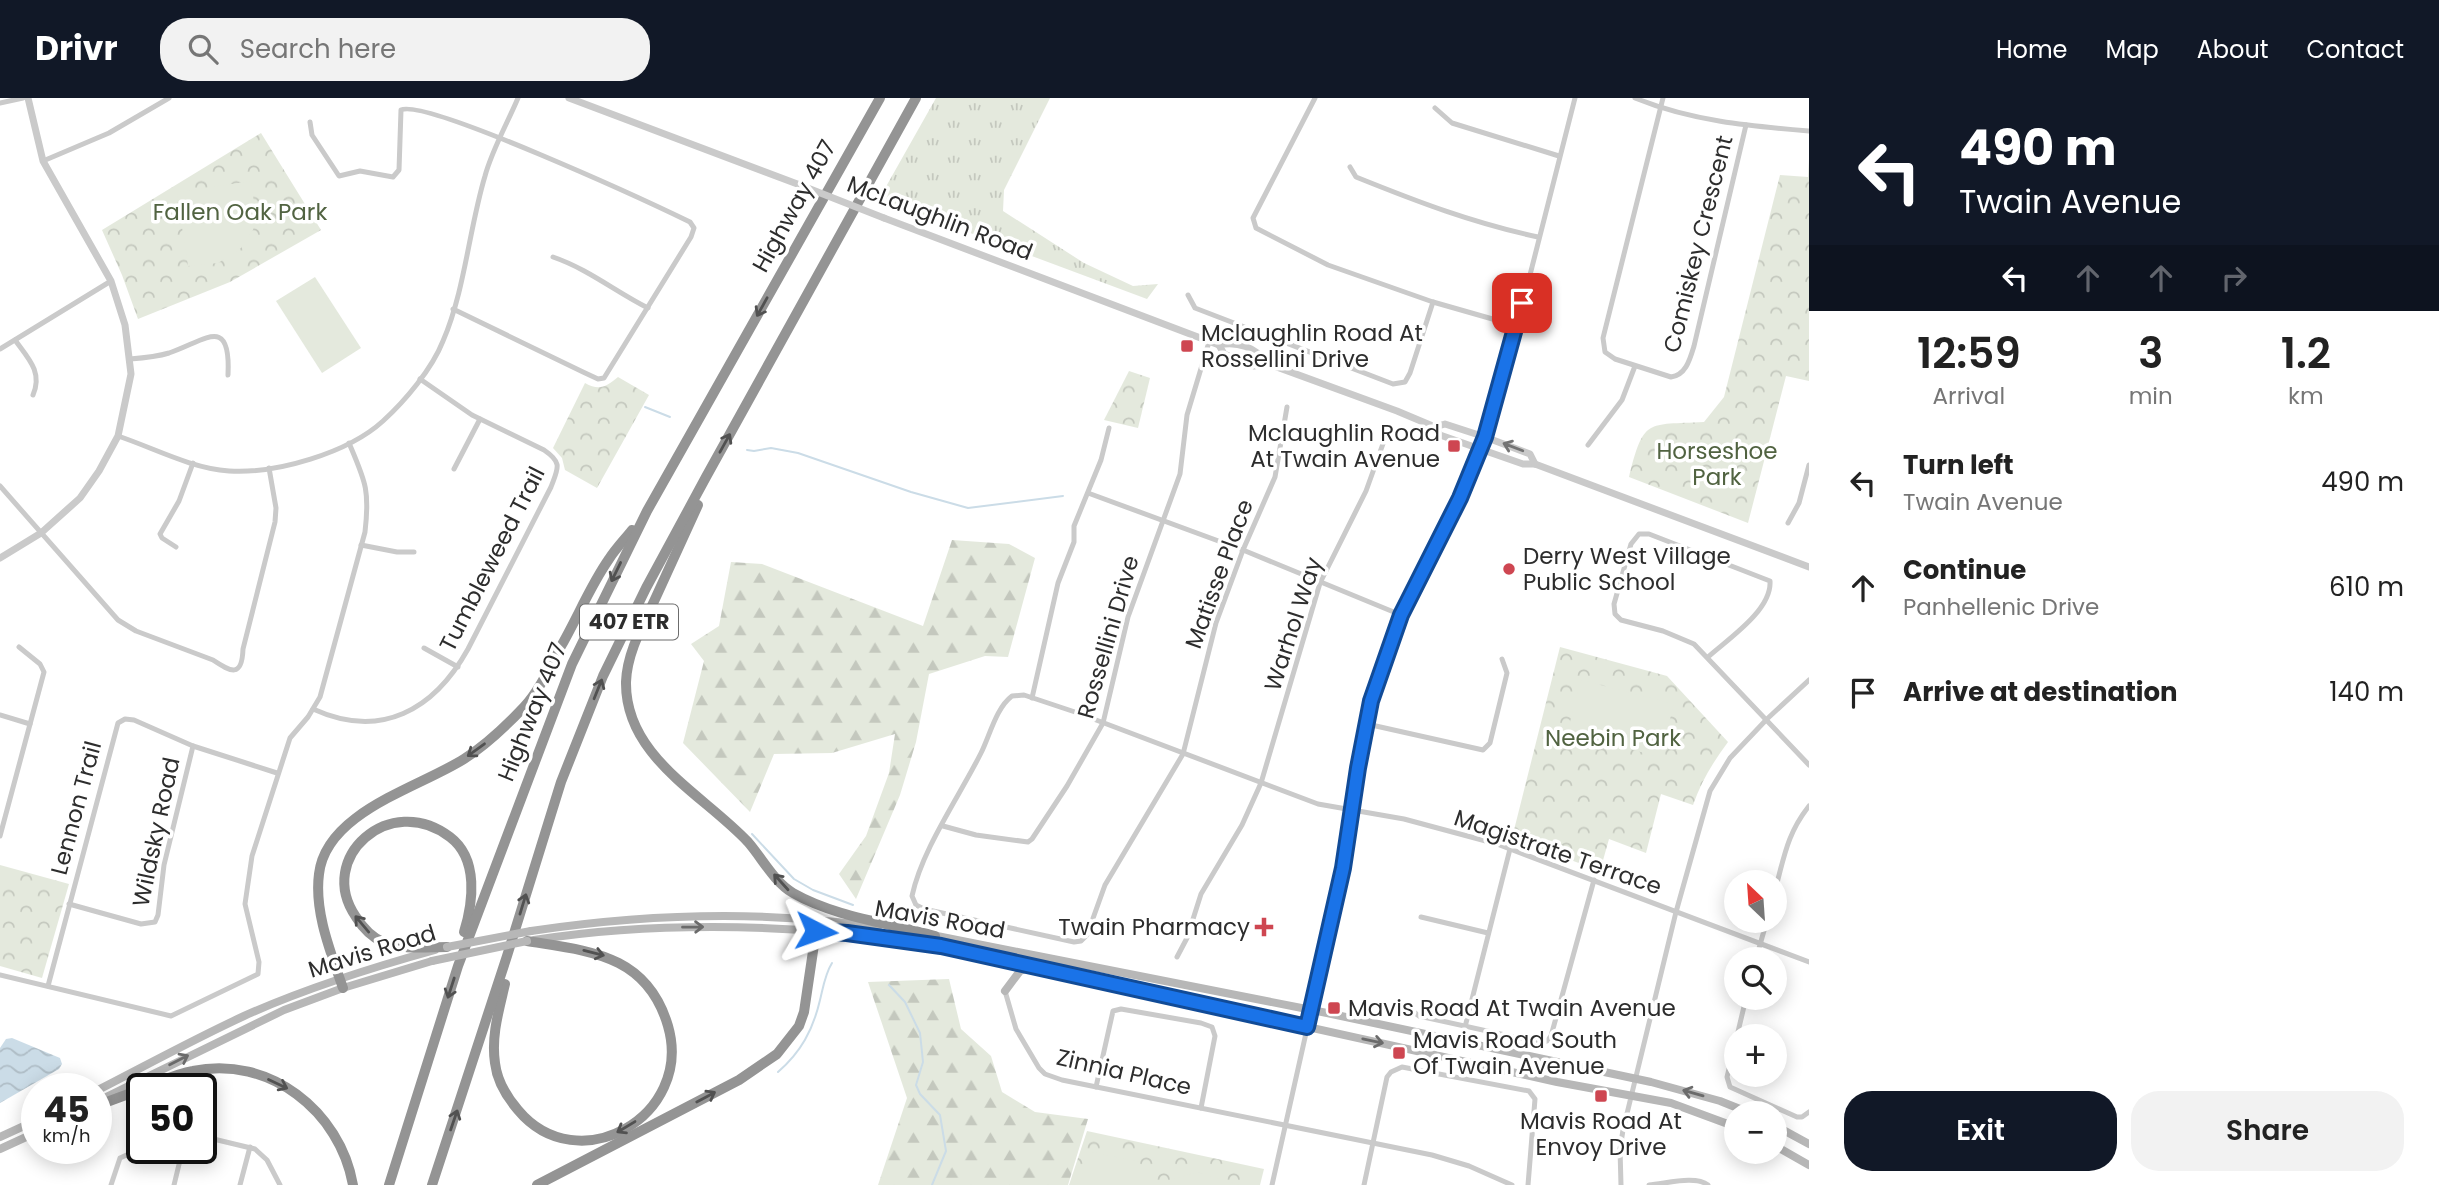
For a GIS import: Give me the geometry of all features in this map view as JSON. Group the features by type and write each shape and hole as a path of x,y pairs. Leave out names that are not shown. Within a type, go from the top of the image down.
{"highway":[{"name":"Highway 407","path":"389,1185 458,966 572,664 647,511 880,98"},
{"name":"407 ETR","path":"432,1185 561,782 603,676 646,588 706,477 916,98"},
{"path":"706,477 698,505 633,647 626,682 630,709 643,740 654,757 676,779 748,842 790,892 835,911 941,940"},
{"path":"341,983 321,918 318,885 319,871 331,844 349,823 372,807 464,759 492,738 526,704 553,662 608,559 647,511"},
{"path":"447,947 411,947 384,943 363,927 349,908 344,888 345,870 352,853 364,838 381,827 400,821 419,821 454,840 469,867 472,895 458,951 458,966"},
{"path":"537,1185 739,1080 777,1054 799,1026 804,1012 816,919"},
{"path":"507,956 507,978 494,1030 494,1062 506,1096 525,1119 554,1136 592,1140 609,1137 627,1128 650,1111 665,1085 671,1065 671,1045 663,1012 649,989 619,962 600,954 529,936"},
{"path":"187,1073 218,1068 252,1073 281,1083 311,1104 329,1125 346,1156 353,1185"}],"main road":[{"name":"Mavis Road","path":"112,1096 248,1026 341,983 578,924 710,916 778,916 816,919 941,940 1310,1010 1635,1079 1724,1103"},
{"name":"Mavis Road","path":"112,1083 244,1017 447,947 529,936 649,927 722,926 941,940 1035,967 1557,1082 1671,1103 1724,1123"},
{"path":"1005,991 1020,971 1035,967"},
{"path":"0,1137 21,1127"},
{"path":"1787,1132 1809,1144"},
{"path":"0,1149 21,1139"},
{"path":"1787,1152 1809,1165"}],"street":[{"path":"0,103 26,98 44,161 111,281 121,307 131,374 118,436 80,498 41,533 0,558"},
{"path":"44,161 109,133 169,98"},
{"path":"118,436 193,463 229,471 269,468 315,457 349,443 383,422 420,379 443,342 485,176 518,98"},
{"name":"McLaughlin Road","path":"569,98 1209,342 1219,345 1231,342 1260,353 1266,363"},
{"path":"1315,98 1253,218 1256,228 1328,265 1433,302 1517,326"},
{"path":"1272,1185 1343,868 1371,701 1401,615 1460,498 1485,437 1517,326 1575,98"},
{"path":"1635,98 1697,118 1809,131"},
{"path":"1660,108 1662,98"},
{"path":"310,122 312,135 335,173 343,176 360,171 393,177 396,174 399,170 400,117 404,107 442,116 581,169 690,222 694,228 649,308 604,378 598,379 453,309"},
{"path":"1435,108 1452,123 1559,156"},
{"name":"Comiskey Crescent","path":"1660,108 1603,338 1605,352 1615,359 1671,377 1684,371 1693,350 1746,125"},
{"path":"1350,167 1356,177 1437,210 1538,237"},
{"path":"554,257 575,265 617,292 649,308"},
{"path":"0,349 111,281"},
{"path":"1188,295 1195,308 1394,384 1405,382 1410,373 1433,302"},
{"path":"130,359 170,353 211,336 223,340 228,346 228,376"},
{"path":"15,340 37,376 33,395"},
{"name":"Rossellini Drive","path":"943,826 976,835 1028,842 1067,786 1103,723 1129,617 1180,474 1187,415 1209,342"},
{"name":"McLaughlin Road","path":"1219,345 1224,354 1254,366 1266,363 1435,427 1440,435 1523,464 1535,464 1809,567"},
{"path":"1588,445 1622,400 1635,366"},
{"name":"Tumbleweed Trail","path":"313,709 336,717 365,722 395,718 415,710 433,696 458,667 551,487 558,467 555,458 544,450 480,419 420,379"},
{"name":"Matisse Place","path":"1183,754 1216,623 1243,550 1275,477 1287,407"},
{"path":"454,469 480,419"},
{"name":"McLaughlin Road","path":"1435,427 1445,424 1485,437 1530,454 1535,464"},
{"path":"1109,428 1101,460 1074,526 1074,542 1058,583 1032,698 1016,695 1006,701 919,872 912,896 916,905 1047,937 1081,941 1091,927 1105,885 1183,754"},
{"name":"Warhol Way","path":"1177,957 1187,938 1201,894 1242,825 1261,783 1320,583 1367,491 1384,441"},
{"path":"0,975 171,1016 258,974 259,962 244,904 252,856 290,738 313,709 323,686 361,545 368,506 367,486 349,443"},
{"path":"176,547 160,534 179,501 193,463"},
{"path":"1788,523 1799,503 1809,465"},
{"path":"0,486 118,620 136,631 212,660 223,669 231,671 243,661 243,649 275,522 276,508 269,468"},
{"path":"1088,493 1243,550 1401,615"},
{"path":"1708,657 1756,613 1770,590 1769,581 1650,534 1639,534 1631,544 1614,604 1615,614 1620,620 1694,644 1809,765"},
{"path":"361,545 397,552 414,552"},
{"path":"0,836 44,672 40,664 19,647"},
{"path":"424,648 458,667"},
{"path":"1367,724 1483,750 1490,743 1507,673 1502,659"},
{"path":"1621,1185 1620,1149 1631,1095 1676,912 1710,791 1730,758 1809,680"},
{"name":"Magistrate Terrace","path":"1032,698 1318,804 1404,819 1510,849 1809,962"},
{"path":"0,715 30,724"},
{"name":"Lennon Trail","path":"48,986 118,723 125,719 134,720 193,746 278,773"},
{"name":"Wildsky Road","path":"69,904 141,924 155,922 164,865 193,746"},
{"path":"0,801 9,804"},
{"path":"1781,870 1795,823 1809,806"},
{"path":"1465,1027 1510,849"},
{"path":"1405,1005 1419,1016 1542,1043 1547,1041 1551,1036 1594,880"},
{"path":"1421,917 1488,933"},
{"path":"1759,947 1763,933"},
{"name":"Zinnia Place","path":"1005,991 1016,1029 1041,1072 1057,1079 1432,1154 1456,1161 1512,1185"},
{"path":"1096,1087 1105,1038 1114,1011 1121,1009 1201,1023 1212,1027 1215,1036 1201,1108"},
{"path":"1364,1185 1387,1077 1399,1067 1529,1091 1535,1099 1528,1185"},
{"path":"1730,1087 1797,1117 1809,1112"},
{"path":"217,1140 250,1147 267,1160 280,1185"},
{"path":"240,1185 250,1147"},
{"path":"111,1185 120,1158 126,1155"},
{"path":"174,1185 179,1164"},
{"path":"1649,1185 1695,1180 1708,1185"}],"green space":[{"path":"936,98 1050,98 1004,190 1003,211 1084,263 1133,286 1158,284 1147,299 879,199"},
{"name":"Fallen Oak Park","path":"261,133 321,230 230,282 138,319 102,230"},
{"name":"Horseshoe Park","path":"1809,159 1809,381 1786,376 1748,523 1629,477 1639,444 1650,428 1704,422 1724,397 1780,175 1808,177"},
{"path":"251,181 256,218 253,230 241,248 218,263 188,266 177,195 179,192"},
{"path":"315,277 361,348 322,373 276,301"},
{"path":"1129,371 1150,378 1138,428 1104,420"},
{"path":"618,377 649,395 597,488 565,470 562,458 553,448 585,383 602,387"},
{"path":"952,540 1009,544 1035,558 1008,657 985,656 929,674 916,742 900,795 856,899 839,874 866,836 889,773 895,734 832,753 774,754 750,812 683,743 704,661 691,644 719,626 731,562 762,564 923,626"},
{"name":"Neebin Park","path":"1560,647 1667,676 1728,742 1708,772 1693,805 1661,794 1646,853 1609,839 1600,871 1512,838"},
{"path":"1581,680 1674,704 1660,757 1567,733"},
{"path":"0,865 69,884 42,978 0,966"},
{"path":"949,979 961,1029 991,1056 1002,1092 1035,1112 1088,1119 1068,1185 878,1185 907,1098 868,982"},
{"path":"1087,1131 1264,1169 1260,1185 1069,1185"},
{"path":"1087,1151 1140,1162 1135,1185 1080,1185"},
{"path":"1197,1172 1239,1185 1165,1185 1174,1179"}],"water":[{"path":"12,1038 60,1058 62,1064 52,1073 21,1073 21,1091 0,1103 0,1048 6,1039"}],"waterway":[{"path":"645,407 670,417"},
{"path":"747,450 771,448 798,453 911,492 968,508 1063,496"},
{"path":"752,834 794,879 813,890 853,905"},
{"path":"778,1072 793,1057 810,1031 832,963"},
{"path":"889,985 905,1002 920,1033 923,1062 916,1085 920,1094 940,1115 946,1151 932,1185"}],"place":[{"name":"Mclaughlin Road At Rossellini Drive","path":"1187,346"},
{"name":"Mclaughlin Road At Twain Avenue","path":"1454,446"},
{"name":"Derry West Village Public School","path":"1509,569"},
{"name":"Twain Pharmacy","path":"1264,927"},
{"name":"Mavis Road At Twain Avenue","path":"1334,1008"},
{"name":"Mavis Road South Of Twain Avenue","path":"1399,1053"},
{"name":"Mavis Road At Envoy Drive","path":"1601,1096"}],"route":[{"path":"816,931 941,946 1307,1027 1343,868 1371,701 1401,615 1460,498 1485,437 1522,303"}]}
